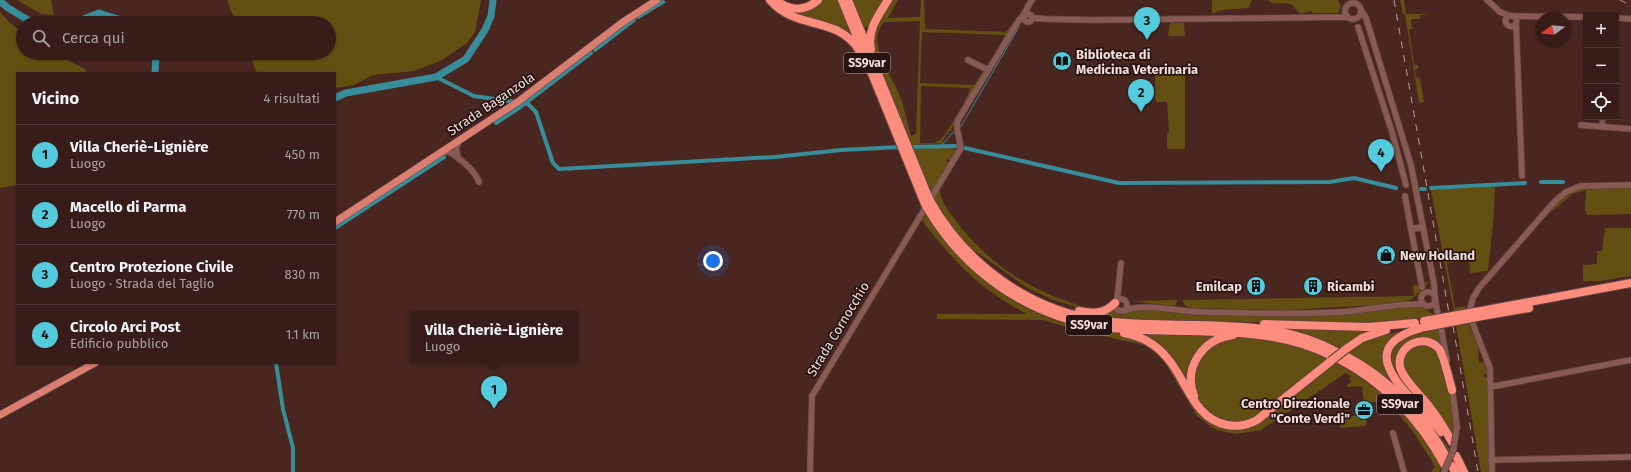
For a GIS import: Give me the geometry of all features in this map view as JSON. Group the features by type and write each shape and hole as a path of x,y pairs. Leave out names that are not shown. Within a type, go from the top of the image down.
{"highway":[{"path":"770,0 787,15 834,29 849,38 860,53 882,100"},
{"path":"775,0 786,7 799,9 811,5 818,0"},
{"name":"SS9var","path":"842,0 882,100 895,125"},
{"name":"SS9var","path":"848,0 878,74 895,125 934,218 952,243 972,264 992,281 1016,298 1065,319 1112,328 1241,332 1276,336 1338,356"},
{"path":"878,74 877,65 870,46 870,36 873,26 888,0"},
{"name":"SS9var","path":"913,169 935,210 964,248 989,272 1011,287 1038,302 1063,312 1111,322 1270,329 1310,340 1375,375 1405,401 1452,459"},
{"path":"964,248 1012,282 1056,304 1094,313 1106,310 1116,302"},
{"path":"1482,314 1631,283"},
{"path":"1065,319 1088,327 1134,335 1153,344 1169,360 1198,406 1206,415 1220,423 1234,426 1249,424 1263,416 1359,340 1371,335 1482,314 1631,289"},
{"path":"1201,325 1221,323 1361,327 1421,325"},
{"path":"1421,325 1395,340 1388,351 1388,365 1392,376 1434,422 1452,459 1464,472"},
{"path":"1198,406 1192,389 1191,375 1196,359 1205,347 1218,339 1228,336 1276,336"},
{"path":"1452,390 1442,356 1436,346 1430,342 1420,341 1412,343 1405,349 1400,361 1401,371 1432,410 1452,459"}],"main road":[{"name":"Strada Baganzola","path":"336,221 518,102 623,22 657,0"},
{"path":"0,415 93,364"}],"street":[{"path":"1356,0 1366,18 1368,26"},
{"path":"1487,0 1500,12 1507,24 1513,29 1516,38"},
{"path":"1029,18 1026,9 1031,2"},
{"path":"1336,18 1348,5 1354,3 1360,8"},
{"path":"1348,5 1346,14 1348,17"},
{"path":"1356,18 1360,14 1360,8"},
{"path":"1500,12 1515,18 1516,23 1522,176"},
{"path":"1507,24 1506,19 1510,16 1583,17"},
{"path":"1507,24 1516,23 1518,19 1526,17"},
{"path":"932,196 960,148 955,127 958,120 1018,23 1029,18 1356,18 1365,20 1373,39 1414,175 1435,299 1437,315 1425,305 1422,300 1430,286 1431,276"},
{"path":"1619,18 1631,19"},
{"path":"1358,27 1392,132 1406,185"},
{"path":"1364,42 1373,39"},
{"path":"968,60 988,70"},
{"path":"1374,75 1383,73"},
{"path":"1602,127 1603,120"},
{"path":"1581,125 1631,129"},
{"path":"1392,132 1401,129"},
{"path":"455,154 459,141"},
{"path":"450,146 459,160 471,168 479,182"},
{"path":"441,152 455,154"},
{"path":"1470,309 1473,298 1479,288 1562,195 1581,186 1631,186"},
{"path":"1405,196 1422,286"},
{"name":"Strada Cornocchio","path":"810,472 812,396 924,210"},
{"path":"1411,229 1423,227"},
{"path":"1121,263 1116,302 1118,311 1138,307"},
{"path":"1118,285 1126,301 1127,307 1124,311"},
{"path":"1408,304 1430,293 1435,299"},
{"path":"1116,302 1120,299 1138,307 1190,312 1282,314 1352,311 1408,304 1432,305 1435,299"},
{"path":"1472,322 1489,364 1492,472"},
{"path":"1441,328 1457,427 1452,459"},
{"path":"1490,387 1631,360"},
{"path":"1393,433 1404,472"},
{"path":"1491,460 1631,457"}],"shaded area":[{"path":"17,0 51,0 54,15 41,14"},
{"path":"227,0 481,0 475,32 467,43 440,61 414,71 373,75 354,85 336,88 336,72 257,72 252,60 336,60 336,16 233,16"},
{"path":"821,0 838,0 850,34 784,10"},
{"path":"852,0 886,0 870,26 865,27 862,25"},
{"path":"890,0 898,0 888,18 920,17 921,0 924,0 925,28 927,29 1006,32 1016,21 1000,46 1005,35 922,32 920,83 974,85 983,72 984,73 951,129 952,130 946,135 942,143 911,145 873,50 872,34","holes":["920,21 916,134 911,136 902,101 886,69 877,40 879,31 884,22","921,86 970,88 962,106 948,130 939,141 920,143"]},
{"path":"1212,0 1252,0 1248,8 1225,10 1212,14"},
{"path":"1268,0 1338,0 1341,6 1338,13 1313,13 1311,11 1300,14 1291,4 1272,3"},
{"path":"1400,0 1404,0 1406,14 1432,14 1420,15 1420,19 1411,19 1412,29 1409,29 1414,65 1418,65 1418,69 1415,70 1416,77 1420,78 1424,102 1419,102 1405,14 1403,14"},
{"path":"0,12 16,28 16,60 67,60 85,69 86,72 16,72 16,185 0,188"},
{"path":"1170,23 1184,23 1185,36 1168,36"},
{"path":"1168,66 1185,68 1185,149 1167,149 1167,133 1169,133 1167,102 1157,102 1155,99 1155,69 1157,67"},
{"path":"944,147 958,150 952,161 947,159 946,161 949,163 932,194 912,149"},
{"path":"1495,186 1494,214 1488,271 1470,273 1469,261 1447,263 1455,308 1465,306 1465,310 1454,312 1431,190"},
{"path":"940,187 941,195 950,214 964,231 989,256 1017,278 1049,294 1085,307 1097,307 1112,301 1102,309 1082,309 1051,299 1026,287 965,244 954,230 933,197"},
{"path":"1597,187 1631,187 1631,214 1587,215 1585,210 1586,190 1572,194 1553,211 1551,209 1560,200 1578,190"},
{"path":"925,212 940,233 973,270 1012,300 1057,321 1090,330 1131,336 1155,349 1172,367 1209,421 1246,428 1336,362 1358,376 1398,409 1420,433 1441,468 1439,472 1431,472 1435,466 1412,430 1390,404 1387,402 1364,402 1362,386 1348,387 1347,384 1351,383 1350,376 1359,381 1346,373 1261,430 1236,434 1216,430 1197,416 1162,358 1144,345 1076,330 1044,320 937,319 937,314 1027,314 996,296 958,263 924,223 921,218"},
{"path":"1605,228 1631,228 1631,276 1600,281 1583,281 1583,265 1597,264 1597,251 1602,251"},
{"path":"1428,282 1425,288 1410,300 1377,305 1287,310 1192,308 1185,306 1183,300 1414,296 1413,286"},
{"path":"1177,300 1176,305 1172,306 1132,301"},
{"path":"1416,306 1426,309 1434,315 1396,323 1363,325 1134,319 1093,315 1112,310 1122,315 1132,309 1136,309 1194,315 1305,315 1360,312"},
{"path":"1468,323 1478,346 1479,362 1486,363 1488,374 1484,374 1484,377 1488,377 1489,472 1481,472 1456,325"},
{"path":"1275,327 1381,329 1341,349 1309,336"},
{"path":"1438,329 1443,351 1422,339 1397,360 1443,430 1398,380 1389,360 1394,343 1421,332"},
{"path":"1399,332 1391,342 1385,360 1450,450 1449,453 1429,422 1347,353 1372,339"},
{"path":"1145,334 1215,336 1204,345 1189,386"},
{"path":"1231,338 1257,338 1281,342 1329,358 1278,402 1257,416 1247,421 1234,423 1222,421 1211,415 1203,406 1197,395 1194,383 1195,370 1207,348"},
{"path":"1421,343 1437,349 1452,405 1452,439 1403,370 1404,353"},
{"path":"1366,415 1366,426 1340,428 1339,417"}],"waterway":[{"path":"336,98 346,93 436,77 466,59 485,30 491,16 493,0"},
{"path":"0,1 21,16"},
{"path":"658,5 663,2"},
{"path":"638,17 656,6"},
{"path":"91,16 99,13 109,16"},
{"path":"595,50 634,20"},
{"path":"960,128 1019,27"},
{"path":"496,123 519,108 591,53"},
{"path":"155,72 156,60"},
{"path":"436,77 474,96 528,104 536,112 553,163 559,169 775,157 841,150 901,147"},
{"path":"938,146 944,143 953,132"},
{"path":"908,147 956,146 1119,183 1330,182 1354,178 1396,188"},
{"path":"336,227 444,157"},
{"path":"1541,182 1563,182"},
{"path":"1431,188 1525,183"},
{"path":"276,364 283,409 293,448 293,472"}],"railway":[{"path":"1394,0 1449,313"},
{"path":"1620,0 1631,6"},
{"path":"1453,326 1478,472"}],"place":[{"name":"Centro Protezione Civile","path":"1147,40"},
{"name":"Biblioteca di Medicina Veterinaria","path":"1062,61"},
{"name":"Macello di Parma","path":"1141,112"},
{"name":"Circolo Arci Post","path":"1381,172"},
{"name":"New Holland","path":"1386,255"},
{"name":"Emilcap","path":"1256,286"},
{"name":"Ricambi","path":"1313,286"},
{"name":"Villa Cheriè-Lignière","path":"494,409"},
{"name":"Centro Direzionale \"Conte Verdi\"","path":"1364,410"}]}
